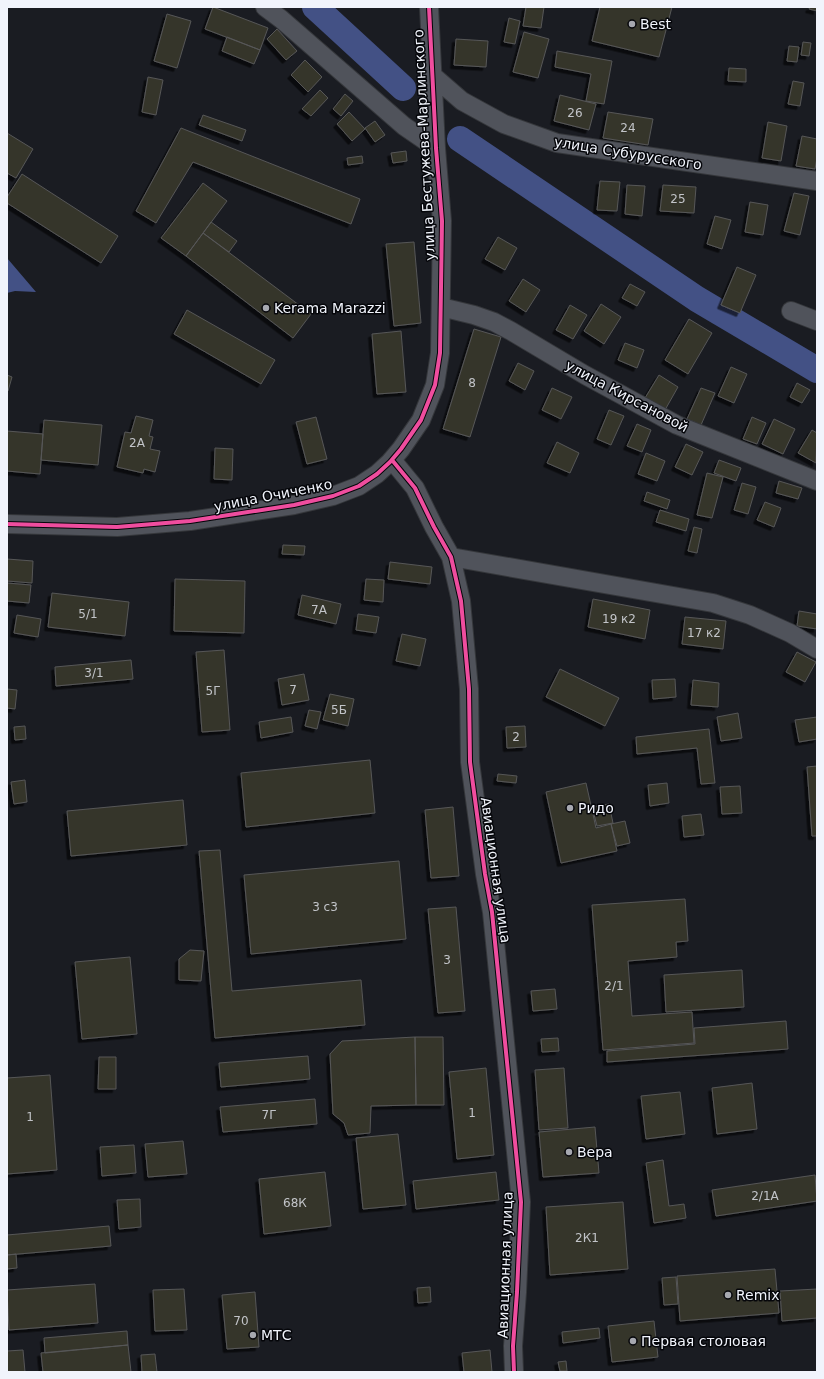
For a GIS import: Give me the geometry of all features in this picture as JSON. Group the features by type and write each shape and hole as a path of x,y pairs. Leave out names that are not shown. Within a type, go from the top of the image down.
{"street":[{"name":"улица Бестужева-Марлинского","path":"265,7 281,19 404,126 436,148"},
{"name":"улица Бестужева-Марлинского","path":"429,7 436,148 442,220 441,307"},
{"name":"улица Субурусского","path":"432,75 462,101 469,105 504,124 556,143 817,181"},
{"name":"улица Очиченко","path":"7,524 117,527 190,521 280,507 333,496 359,486 377,474 392,460 421,420 434,385 440,353 441,307"},
{"name":"улица Кирсановой","path":"441,307 494,322 585,375 677,425 817,481"},
{"path":"791,311 817,321"},
{"name":"Авиационная улица","path":"392,460 415,488 430,520 452,557 461,602 469,689 470,762 485,874 492,912 521,1202 513,1346 514,1372"},
{"path":"452,557 713,603 750,615 790,633 817,649"}],"water":[{"path":"7,258 36,292 15,291 7,293"}],"building":[{"path":"213,7 268,28 260,50 205,29"},
{"path":"526,7 544,7 541,28 523,26"},
{"name":"Best","path":"600,7 672,7 659,57 592,41"},
{"path":"810,7 817,7 817,11 809,9"},
{"path":"167,14 191,21 177,68 154,61"},
{"path":"509,18 520,21 515,44 504,42"},
{"path":"277,29 297,51 286,60 267,39"},
{"path":"524,32 549,39 538,78 513,72"},
{"path":"227,37 260,50 254,64 222,51"},
{"path":"456,39 488,41 486,67 454,65"},
{"path":"803,42 811,43 809,56 801,55"},
{"path":"789,46 799,47 797,62 787,61"},
{"path":"557,51 612,61 604,104 586,101 591,74 555,67"},
{"path":"305,60 322,77 308,92 291,75"},
{"path":"729,68 746,69 746,82 728,81"},
{"path":"148,77 163,80 156,115 142,112"},
{"path":"793,81 804,83 800,106 788,104"},
{"path":"320,90 328,98 311,116 302,109"},
{"path":"345,94 353,101 341,116 333,109"},
{"path":"560,95 596,104 589,130 554,121"},
{"path":"349,112 365,129 352,141 337,124"},
{"path":"608,112 653,119 648,145 603,138"},
{"path":"203,115 246,130 242,141 199,125"},
{"path":"375,121 385,135 375,142 365,128"},
{"path":"768,122 787,126 781,161 762,158"},
{"path":"181,128 360,199 351,224 193,162 156,223 136,211"},
{"path":"7,133 33,149 16,178 7,173"},
{"path":"802,136 817,139 817,158 815,169 796,166"},
{"path":"406,151 407,161 393,163 391,153"},
{"path":"362,156 363,163 348,165 347,158"},
{"path":"22,174 118,236 101,263 7,203 7,197"},
{"path":"600,181 620,182 617,211 597,210"},
{"path":"203,183 227,201 186,256 161,238"},
{"path":"627,185 645,186 642,216 625,214"},
{"path":"663,185 696,187 694,213 660,211"},
{"path":"794,193 809,196 800,235 784,231"},
{"path":"750,202 768,205 763,235 745,232"},
{"path":"715,216 731,220 722,249 707,244"},
{"path":"211,222 237,241 229,252 203,233"},
{"path":"203,233 311,314 293,338 186,256"},
{"path":"498,237 517,248 505,270 485,259"},
{"path":"414,242 421,323 394,326 386,244"},
{"path":"737,267 756,275 740,313 721,305"},
{"path":"523,279 540,290 526,312 509,301"},
{"path":"630,284 645,292 637,306 622,298"},
{"path":"601,304 621,317 604,344 584,331"},
{"path":"570,305 587,315 573,339 556,330"},
{"path":"187,310 275,360 261,384 174,334"},
{"path":"689,319 712,333 688,374 665,360"},
{"path":"474,329 501,337 470,437 443,429"},
{"path":"401,331 406,392 377,394 372,334"},
{"path":"625,343 644,350 637,368 618,360"},
{"path":"518,363 534,371 525,390 509,381"},
{"path":"731,367 747,374 734,403 718,396"},
{"path":"7,375 12,377 8,391 7,391"},
{"path":"659,375 678,387 665,410 645,398"},
{"path":"797,383 810,390 802,403 790,397"},
{"path":"552,388 572,397 561,419 542,410"},
{"path":"701,388 715,393 701,425 687,419"},
{"path":"609,410 624,416 611,445 597,439"},
{"path":"136,416 153,420 149,436 153,437 150,449 160,451 155,472 144,469 143,473 117,467 125,432 131,433"},
{"path":"316,417 327,459 307,464 296,422"},
{"path":"752,417 766,423 757,444 743,439"},
{"path":"774,419 795,429 783,454 762,444"},
{"path":"44,420 102,425 98,465 41,460"},
{"path":"637,424 651,430 642,452 627,446"},
{"path":"812,430 817,433 816,463 798,453"},
{"path":"7,431 43,434 40,474 7,471"},
{"path":"557,442 579,453 570,473 547,463"},
{"path":"686,444 703,452 692,475 675,467"},
{"path":"215,448 233,449 232,480 214,479"},
{"path":"646,453 665,461 657,481 638,474"},
{"path":"719,460 741,468 736,481 714,473"},
{"path":"707,473 723,477 712,518 697,515"},
{"path":"779,481 802,488 798,499 776,493"},
{"path":"742,483 756,487 748,514 734,510"},
{"path":"647,492 670,500 667,509 644,501"},
{"path":"765,502 781,508 774,527 757,520"},
{"path":"660,510 689,519 686,531 656,522"},
{"path":"694,527 702,529 697,553 688,551"},
{"path":"283,545 305,546 304,555 282,554"},
{"path":"7,559 33,561 32,583 7,581"},
{"path":"390,562 432,567 430,584 388,579"},
{"path":"175,579 245,581 244,633 174,631"},
{"path":"366,579 384,580 383,602 364,600"},
{"path":"7,583 31,585 29,603 7,601"},
{"path":"52,593 129,602 125,636 48,627"},
{"path":"302,595 341,604 336,624 298,615"},
{"path":"593,599 650,610 645,639 588,627"},
{"path":"799,611 817,614 817,629 797,626"},
{"path":"358,614 379,617 376,633 356,630"},
{"path":"17,615 41,619 38,637 14,633"},
{"path":"685,617 726,621 723,649 682,644"},
{"path":"402,634 426,639 420,666 396,661"},
{"path":"224,650 230,730 202,732 196,652"},
{"path":"797,652 816,662 805,682 786,672"},
{"path":"131,660 133,679 56,686 55,667"},
{"path":"560,669 619,698 605,726 546,697"},
{"path":"304,674 309,700 282,705 278,679"},
{"path":"675,679 676,697 653,699 652,680"},
{"path":"693,680 719,683 718,707 691,705"},
{"path":"7,689 17,690 15,709 7,708"},
{"path":"330,694 354,699 348,726 323,720"},
{"path":"309,710 321,712 317,729 305,726"},
{"path":"738,713 742,738 721,741 717,717"},
{"path":"291,717 293,732 261,738 259,722"},
{"path":"817,717 817,739 799,742 795,720"},
{"path":"25,726 26,739 15,740 14,727"},
{"path":"525,726 526,747 507,748 506,727"},
{"path":"709,729 715,783 701,784 697,748 637,754 636,737"},
{"path":"370,760 375,813 246,827 241,773"},
{"path":"817,766 817,836 812,836 807,767"},
{"path":"498,774 517,776 516,783 497,781"},
{"path":"25,780 27,802 14,804 11,782"},
{"name":"Ридо","path":"586,783 596,828 611,824 617,851 561,863 546,792"},
{"path":"667,783 669,803 650,806 648,785"},
{"path":"740,786 742,813 722,814 720,787"},
{"path":"183,800 187,845 71,856 67,811"},
{"path":"609,804 613,823 597,826 592,807"},
{"path":"453,807 459,876 431,878 425,810"},
{"path":"701,814 704,835 684,837 682,816"},
{"path":"625,821 630,843 617,846 611,824"},
{"path":"220,850 232,991 361,980 365,1025 215,1038 199,851"},
{"path":"399,861 406,939 251,954 244,875"},
{"path":"685,899 688,941 676,942 677,957 628,961 632,1016 692,1012 694,1043 603,1050 592,905"},
{"path":"456,907 465,1011 438,1013 428,909"},
{"path":"190,950 204,951 201,981 179,980 179,959"},
{"path":"130,957 137,1034 82,1039 75,962"},
{"path":"742,970 744,1007 666,1012 664,975"},
{"path":"555,989 557,1009 533,1011 531,991"},
{"path":"786,1021 788,1049 607,1062 607,1051 695,1044 694,1028"},
{"path":"415,1037 443,1037 444,1105 416,1105"},
{"path":"415,1037 416,1105 371,1106 370,1133 348,1135 344,1123 333,1114 330,1054 342,1041"},
{"path":"558,1038 559,1051 542,1052 541,1039"},
{"path":"308,1056 310,1079 221,1087 219,1063"},
{"path":"99,1057 116,1057 116,1089 98,1089"},
{"path":"486,1068 494,1155 457,1159 449,1072"},
{"path":"564,1068 568,1128 539,1130 535,1070"},
{"path":"50,1075 57,1170 7,1174 7,1078"},
{"path":"752,1083 757,1129 717,1134 712,1088"},
{"path":"680,1092 685,1134 646,1139 641,1096"},
{"path":"315,1099 317,1124 223,1132 220,1107"},
{"name":"Вера","path":"595,1127 599,1173 543,1177 539,1132"},
{"path":"398,1134 406,1205 363,1209 356,1138"},
{"path":"183,1141 187,1174 148,1177 145,1144"},
{"path":"134,1145 136,1173 102,1176 100,1147"},
{"path":"663,1160 669,1206 684,1204 686,1218 654,1223 646,1163"},
{"path":"325,1172 331,1226 264,1234 259,1179"},
{"path":"496,1172 499,1200 416,1209 413,1181"},
{"path":"815,1175 817,1201 716,1216 712,1190"},
{"path":"140,1199 141,1227 119,1229 117,1200"},
{"path":"623,1202 628,1269 550,1275 546,1207"},
{"path":"109,1226 111,1246 7,1255 7,1235"},
{"path":"16,1254 17,1268 7,1269 7,1255"},
{"name":"Remix","path":"775,1269 779,1313 680,1321 677,1276"},
{"path":"676,1277 678,1304 664,1305 662,1278"},
{"path":"95,1284 98,1323 9,1330 7,1290"},
{"path":"430,1287 431,1302 418,1303 417,1288"},
{"path":"184,1289 187,1330 155,1331 153,1290"},
{"path":"817,1289 817,1318 782,1321 780,1291"},
{"path":"255,1292 259,1347 227,1349 222,1295"},
{"name":"Первая столовая","path":"654,1321 658,1357 612,1362 608,1326"},
{"path":"599,1328 600,1338 563,1343 562,1332"},
{"path":"127,1331 128,1345 45,1353 44,1338"},
{"path":"128,1345 131,1372 43,1372 41,1353"},
{"path":"23,1350 25,1372 7,1372 7,1351"},
{"path":"490,1350 492,1372 464,1372 462,1353"},
{"path":"155,1354 157,1372 142,1372 141,1355"},
{"path":"566,1361 567,1371 560,1371 558,1362"}],"waterway":[{"path":"315,7 403,88"},
{"path":"460,139 697,299 817,370"}],"cycle path":[{"path":"7,524 117,527 190,521 294,505 333,496 359,486 377,474 401,449 421,420 435,385 440,353 442,221 436,148 429,7"},
{"path":"392,460 415,488 451,557 461,601 469,689 470,762 485,874 492,912 521,1202 513,1346 514,1372"}],"place":[{"name":"Best","path":"632,24"},
{"name":"Kerama Marazzi","path":"266,308"},
{"name":"Ридо","path":"570,808"},
{"name":"Вера","path":"569,1152"},
{"name":"Remix","path":"728,1295"},
{"name":"МТС","path":"253,1335"},
{"name":"Первая столовая","path":"633,1341"}]}
